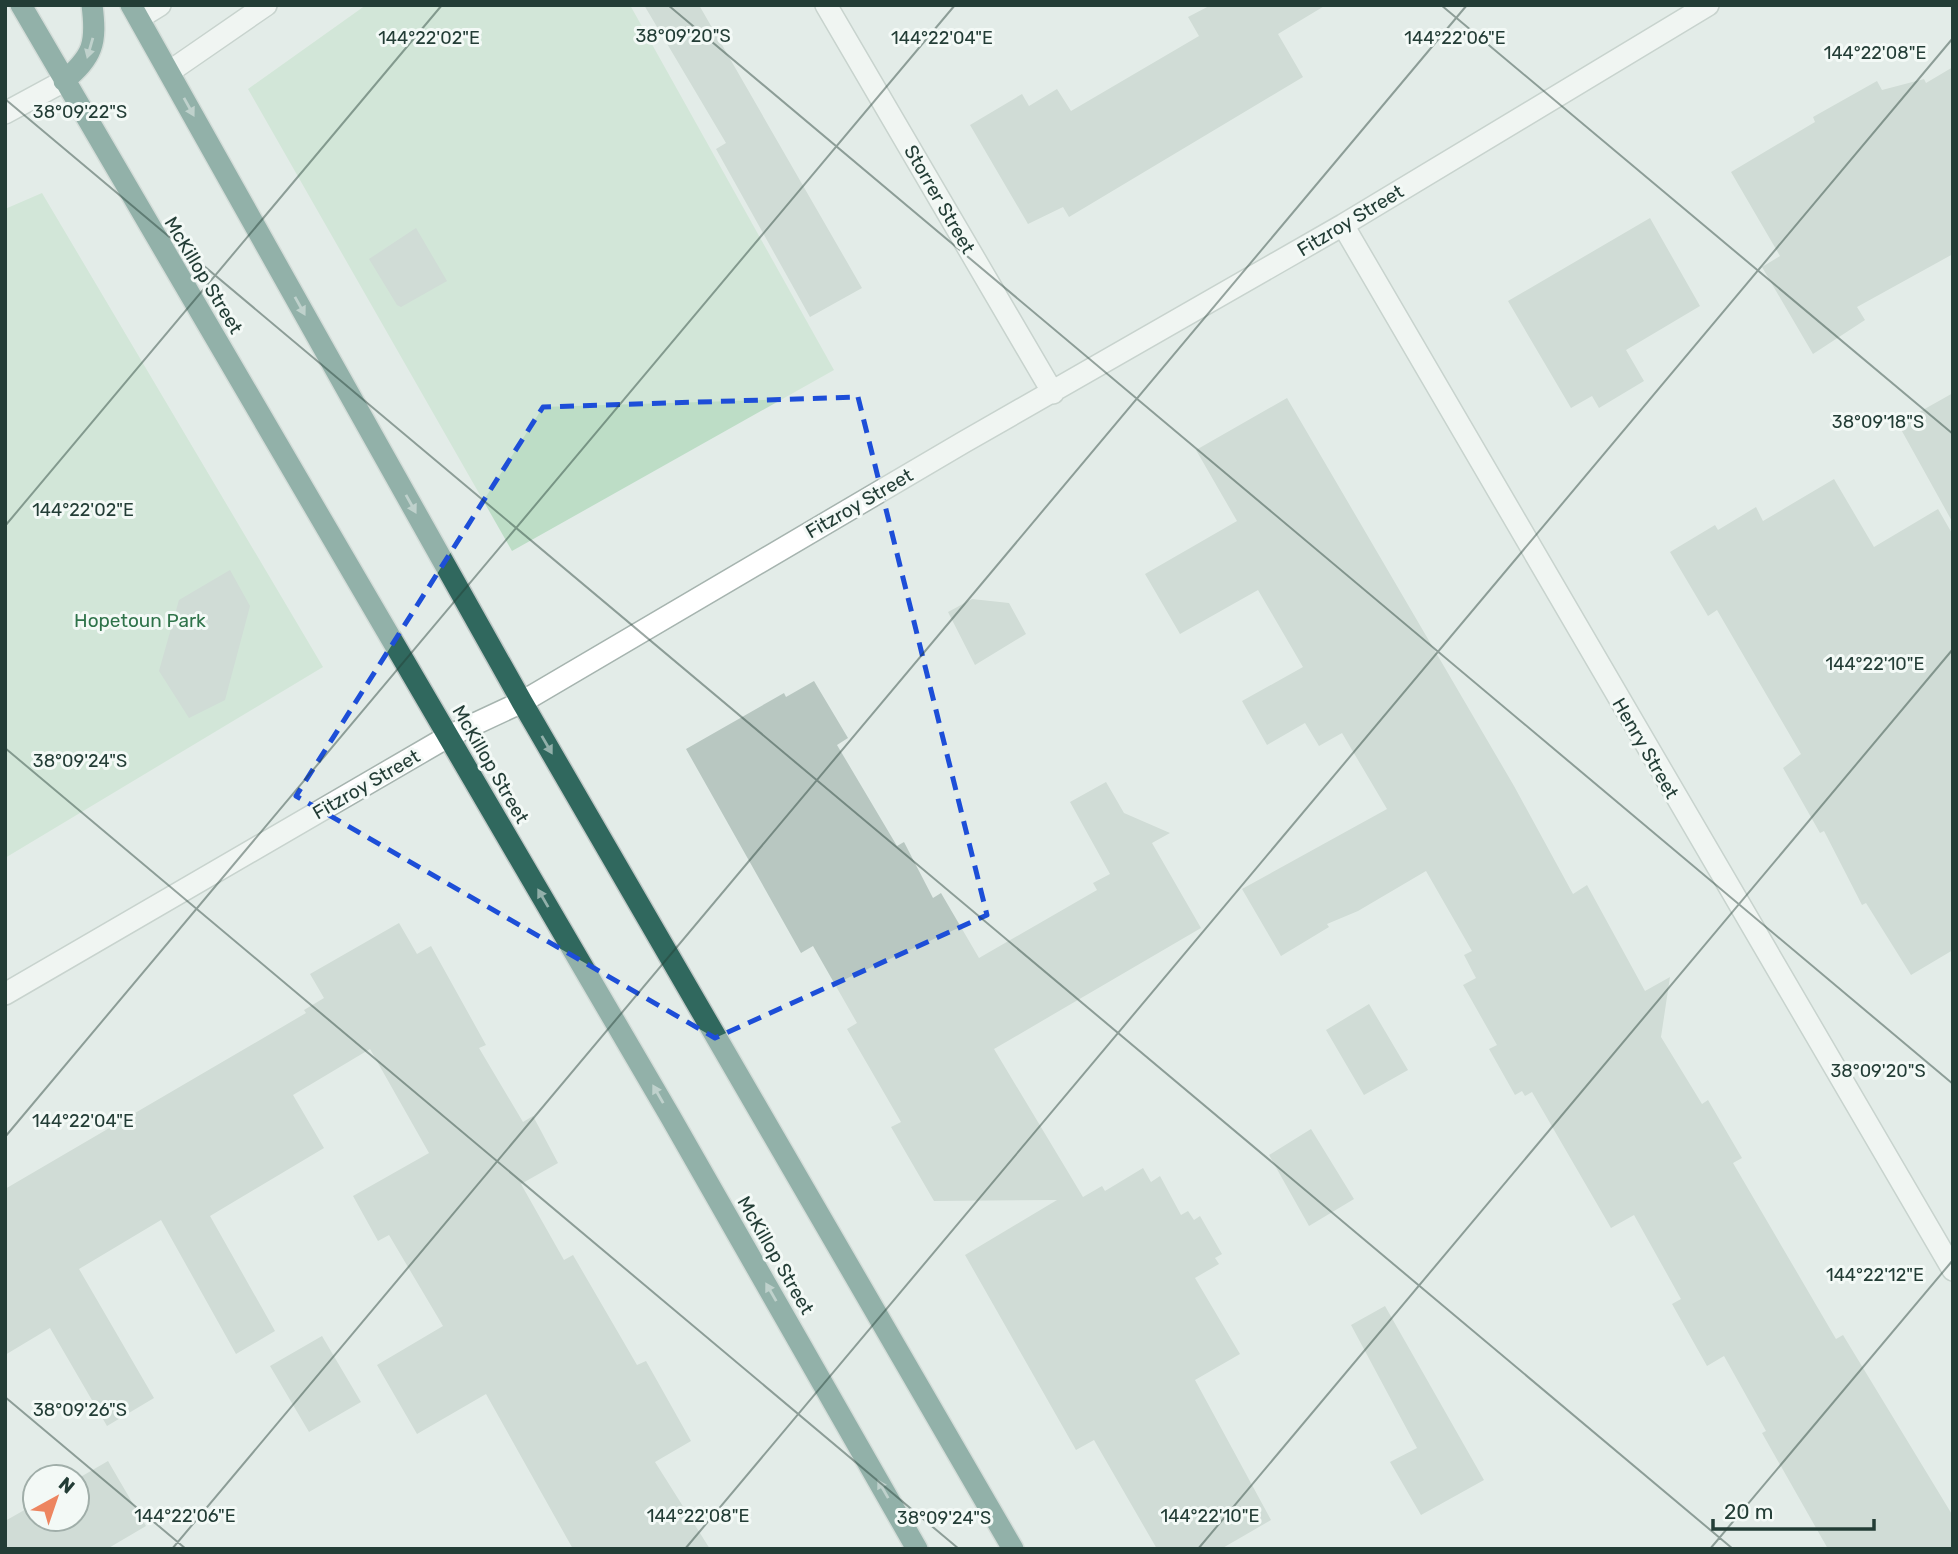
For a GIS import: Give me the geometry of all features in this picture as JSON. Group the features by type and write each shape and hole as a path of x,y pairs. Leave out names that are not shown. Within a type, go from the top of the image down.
{"highway":[{"name":"McKillop Street","path":"21,5 449,736 917,1549"},
{"path":"64,81 86,62 90,53 94,32 92,5"},
{"path":"135,12 522,702 1013,1549"}],"street":[{"path":"135,12 160,5"},
{"path":"169,72 266,5"},
{"name":"Storrer Street","path":"826,5 1054,393"},
{"name":"Fitzroy Street","path":"5,994 449,736 522,702 953,449 1343,225 1708,5"},
{"path":"5,113 64,81"},
{"name":"Henry Street","path":"1343,225 1953,1270"}],"highlighted area":[{"path":"858,397 987,915 715,1038 296,796 543,407"}],"green space":[{"path":"366,5 630,5 834,370 512,551 248,89"},
{"name":"Hopetoun Park","path":"42,193 323,667 5,858 5,209"}],"building":[{"path":"644,5 699,5 862,288 810,317 716,149 726,143"},
{"path":"1211,5 1326,5 1278,34 1303,77 1069,217 1063,207 1028,224 970,125 1022,94 1029,106 1057,89 1071,111 1199,36 1188,17"},
{"path":"1953,67 1953,254 1857,307 1865,320 1813,354 1762,267 1780,256 1731,172 1815,122 1813,117 1877,81 1882,90 1924,79 1926,83"},
{"path":"1650,218 1700,306 1626,350 1644,381 1599,408 1592,396 1571,408 1508,301"},
{"path":"416,228 447,281 401,307 397,305 369,259"},
{"path":"1953,393 1953,523 1898,424"},
{"path":"1287,398 1514,786 1573,894 1587,885 1645,991 1670,977 1661,1037 1702,1104 1708,1100 1742,1158 1733,1163 1836,1339 1843,1335 1953,1516 1953,1549 1828,1549 1762,1433 1766,1431 1724,1356 1707,1366 1672,1304 1681,1299 1634,1215 1611,1228 1532,1092 1525,1096 1522,1091 1515,1095 1489,1049 1497,1045 1463,985 1476,978 1464,955 1472,951 1426,871 1358,911 1327,924 1329,927 1281,956 1242,889 1387,809 1342,733 1319,746 1305,723 1267,745 1242,701 1303,667 1258,590 1180,634 1145,574 1237,521 1196,450"},
{"path":"1834,479 1874,547 1938,509 1953,535 1953,950 1911,975 1866,903 1862,905 1824,831 1820,833 1783,768 1801,754 1717,610 1708,616 1670,552 1715,525 1718,530 1756,507 1763,521"},
{"path":"230,570 250,606 225,700 189,718 159,671 179,600"},
{"path":"972,599 1009,603 1026,634 975,665 948,612"},
{"path":"814,681 848,738 837,745 897,846 904,842 933,898 941,893 979,958 1097,890 1093,883 1110,874 1070,802 1106,782 1124,813 1170,833 1152,843 1201,928 994,1049 1083,1197 1102,1186 1105,1191 1143,1168 1151,1182 1160,1176 1181,1215 1188,1211 1194,1220 1200,1216 1222,1254 1215,1258 1219,1264 1195,1278 1240,1354 1195,1380 1271,1520 1221,1549 1157,1549 1094,1440 1076,1450 965,1255 1057,1200 934,1201 891,1127 901,1122 847,1029 857,1023 813,946 801,953 686,749 784,693 786,697"},
{"path":"399,923 417,954 431,946 486,1045 479,1048 523,1122 533,1116 558,1163 521,1184 564,1260 573,1255 637,1365 646,1361 691,1441 655,1462 710,1549 573,1549 486,1394 417,1434 377,1365 443,1326 389,1235 378,1241 353,1196 429,1153 370,1049 293,1095 324,1148 210,1216 275,1331 236,1354 161,1220 79,1269 154,1398 107,1426 50,1328 5,1355 5,1189 306,1013 304,1010 324,998 310,974"},
{"path":"1369,1004 1408,1070 1364,1095 1326,1030"},
{"path":"1311,1129 1354,1199 1309,1226 1269,1155"},
{"path":"1385,1306 1484,1480 1421,1515 1390,1462 1417,1448 1351,1325"},
{"path":"322,1336 361,1402 309,1432 270,1366"},
{"path":"108,1461 146,1526 107,1549 5,1549 5,1521 21,1512 21,1533 91,1533 91,1471"}]}
